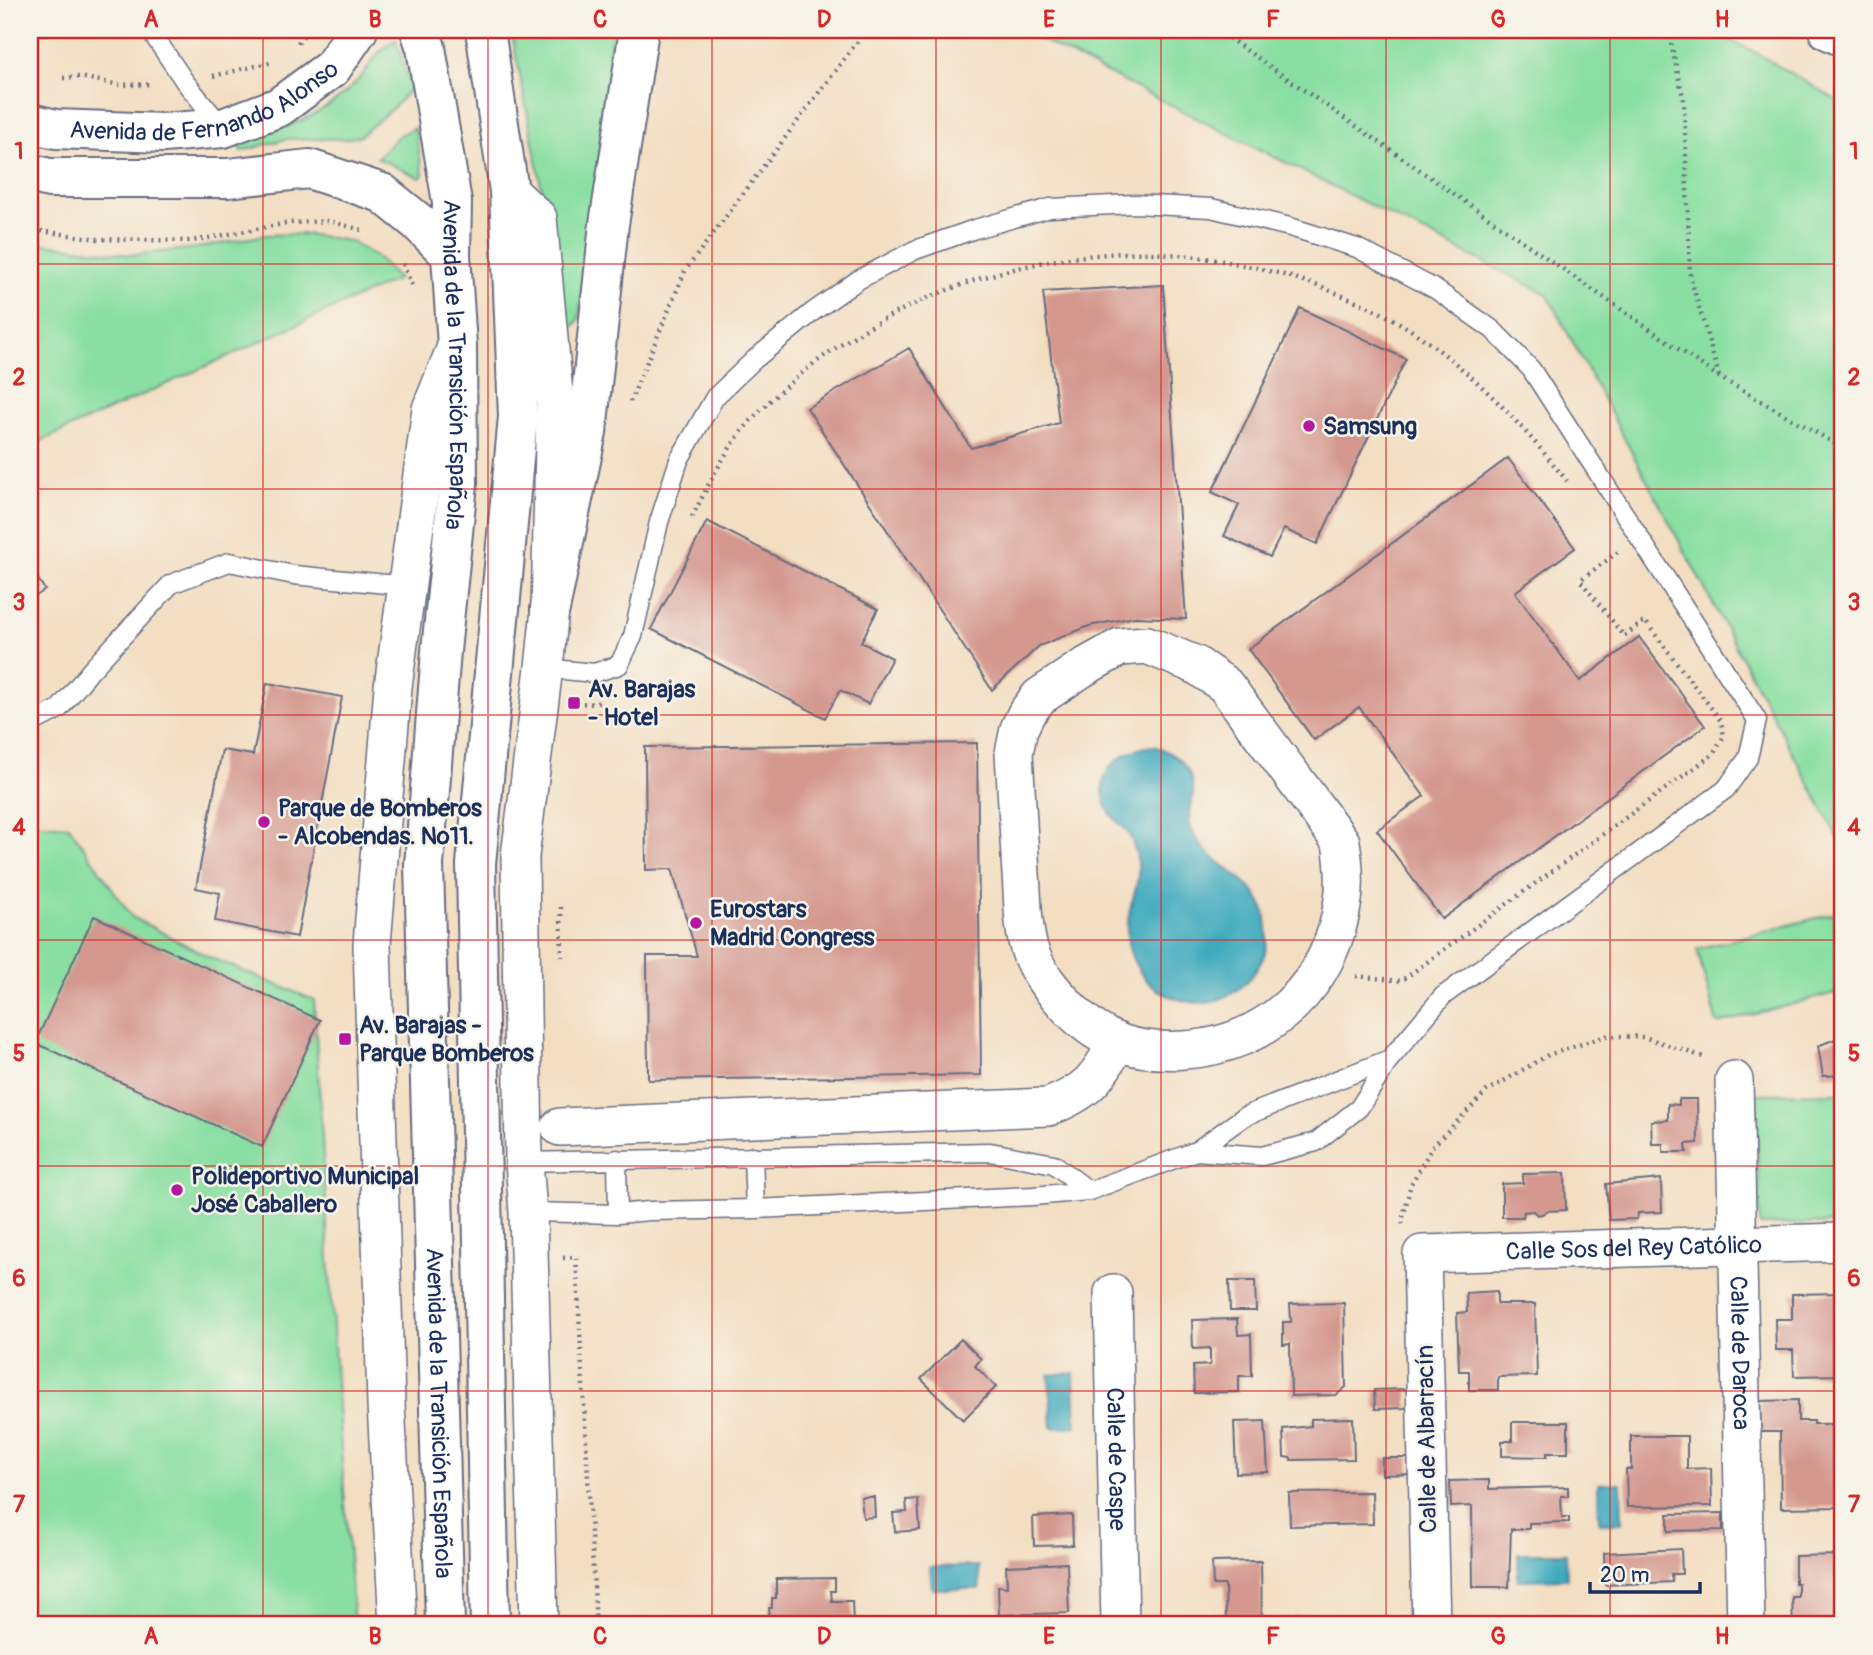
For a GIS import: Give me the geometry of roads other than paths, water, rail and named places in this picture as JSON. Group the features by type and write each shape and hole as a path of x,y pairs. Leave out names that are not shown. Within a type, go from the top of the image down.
{"main road":[{"name":"Avenida de Fernando Alonso","path":"30,123 56,129 163,134 223,128 279,107 332,68 358,30"},
{"name":"Avenida de la Transición Española","path":"420,30 426,48 452,202 451,255 457,346 458,483 424,865 445,1625"},
{"name":"Avenida de la Transición Española","path":"485,30 509,191 518,417 476,864 490,1625"},
{"path":"550,610 587,432 609,224 639,30"},
{"path":"1828,30 1843,37"},
{"name":"Avenida de Fernando Alonso","path":"30,173 49,178 228,178 309,169 382,193 418,222 451,255"}],"street":[{"path":"509,191 538,218 555,404 550,610 520,856 524,1161 528,1212 539,1625"},
{"path":"398,1625 386,1404 372,944 393,687 431,409 457,346"},
{"path":"1147,645 1196,665 1226,685 1342,842 1344,900 1325,959 1293,1004 1273,1022 1233,1042 1208,1049 1158,1052 1117,1042 1093,1030 1055,993 1040,973 1029,948 1024,917 1014,752 1019,729 1039,697 1120,648 1147,645"},
{"path":"560,1127 1048,1107 1067,1100 1099,1075 1117,1042"},
{"name":"Calle de Daroca","path":"1734,1080 1746,1625"},
{"name":"Calle Sos del Rey Católico","path":"1423,1254 1843,1242"},
{"name":"Calle de Albarracín","path":"1423,1254 1431,1625"},
{"name":"Calle de Caspe","path":"1113,1293 1120,1625"}],"lane":[{"path":"150,30 185,82 223,128"},
{"path":"544,668 594,673 619,665 633,636 659,522 678,460 715,397 755,359 814,311 858,281 915,250 975,229 1050,208 1134,204 1211,208 1290,227 1357,248 1435,289 1493,330 1531,369 1757,720 1748,758 1726,789 1443,996 1390,1059 1359,1108 1316,1142 1262,1156 1196,1151"},
{"path":"30,724 59,709 92,669 171,584 229,562 294,575 407,586"},
{"path":"528,1212 618,1214 755,1209 1089,1191 1196,1151 1245,1116 1390,1059"},
{"path":"524,1161 990,1152 1054,1164 1089,1191"},
{"path":"752,1156 755,1209"},
{"path":"617,1158 618,1214"}],"water":[{"path":"1154,746 1170,753 1188,770 1193,785 1189,821 1201,845 1247,885 1264,910 1268,940 1261,962 1241,987 1213,1002 1189,1002 1161,992 1137,967 1129,945 1128,921 1138,879 1137,860 1128,833 1108,809 1103,793 1104,781 1114,764 1122,757"},
{"path":"1074,1373 1076,1426 1052,1428 1049,1375"},
{"path":"1621,1483 1622,1523 1599,1523 1598,1484"},
{"path":"1518,1553 1566,1553 1567,1579 1518,1580"},
{"path":"979,1566 980,1589 932,1589 930,1567"}],"place":[{"name":"Samsung","path":"1309,426"},
{"name":"Av. Barajas - Hotel","path":"574,703"},
{"name":"Parque de Bomberos - Alcobendas. Nº11.","path":"264,822"},
{"name":"Eurostars Madrid Congress","path":"696,923"},
{"name":"Av. Barajas - Parque Bomberos","path":"345,1039"},
{"name":"Polideportivo Municipal José Caballero","path":"177,1190"}]}
